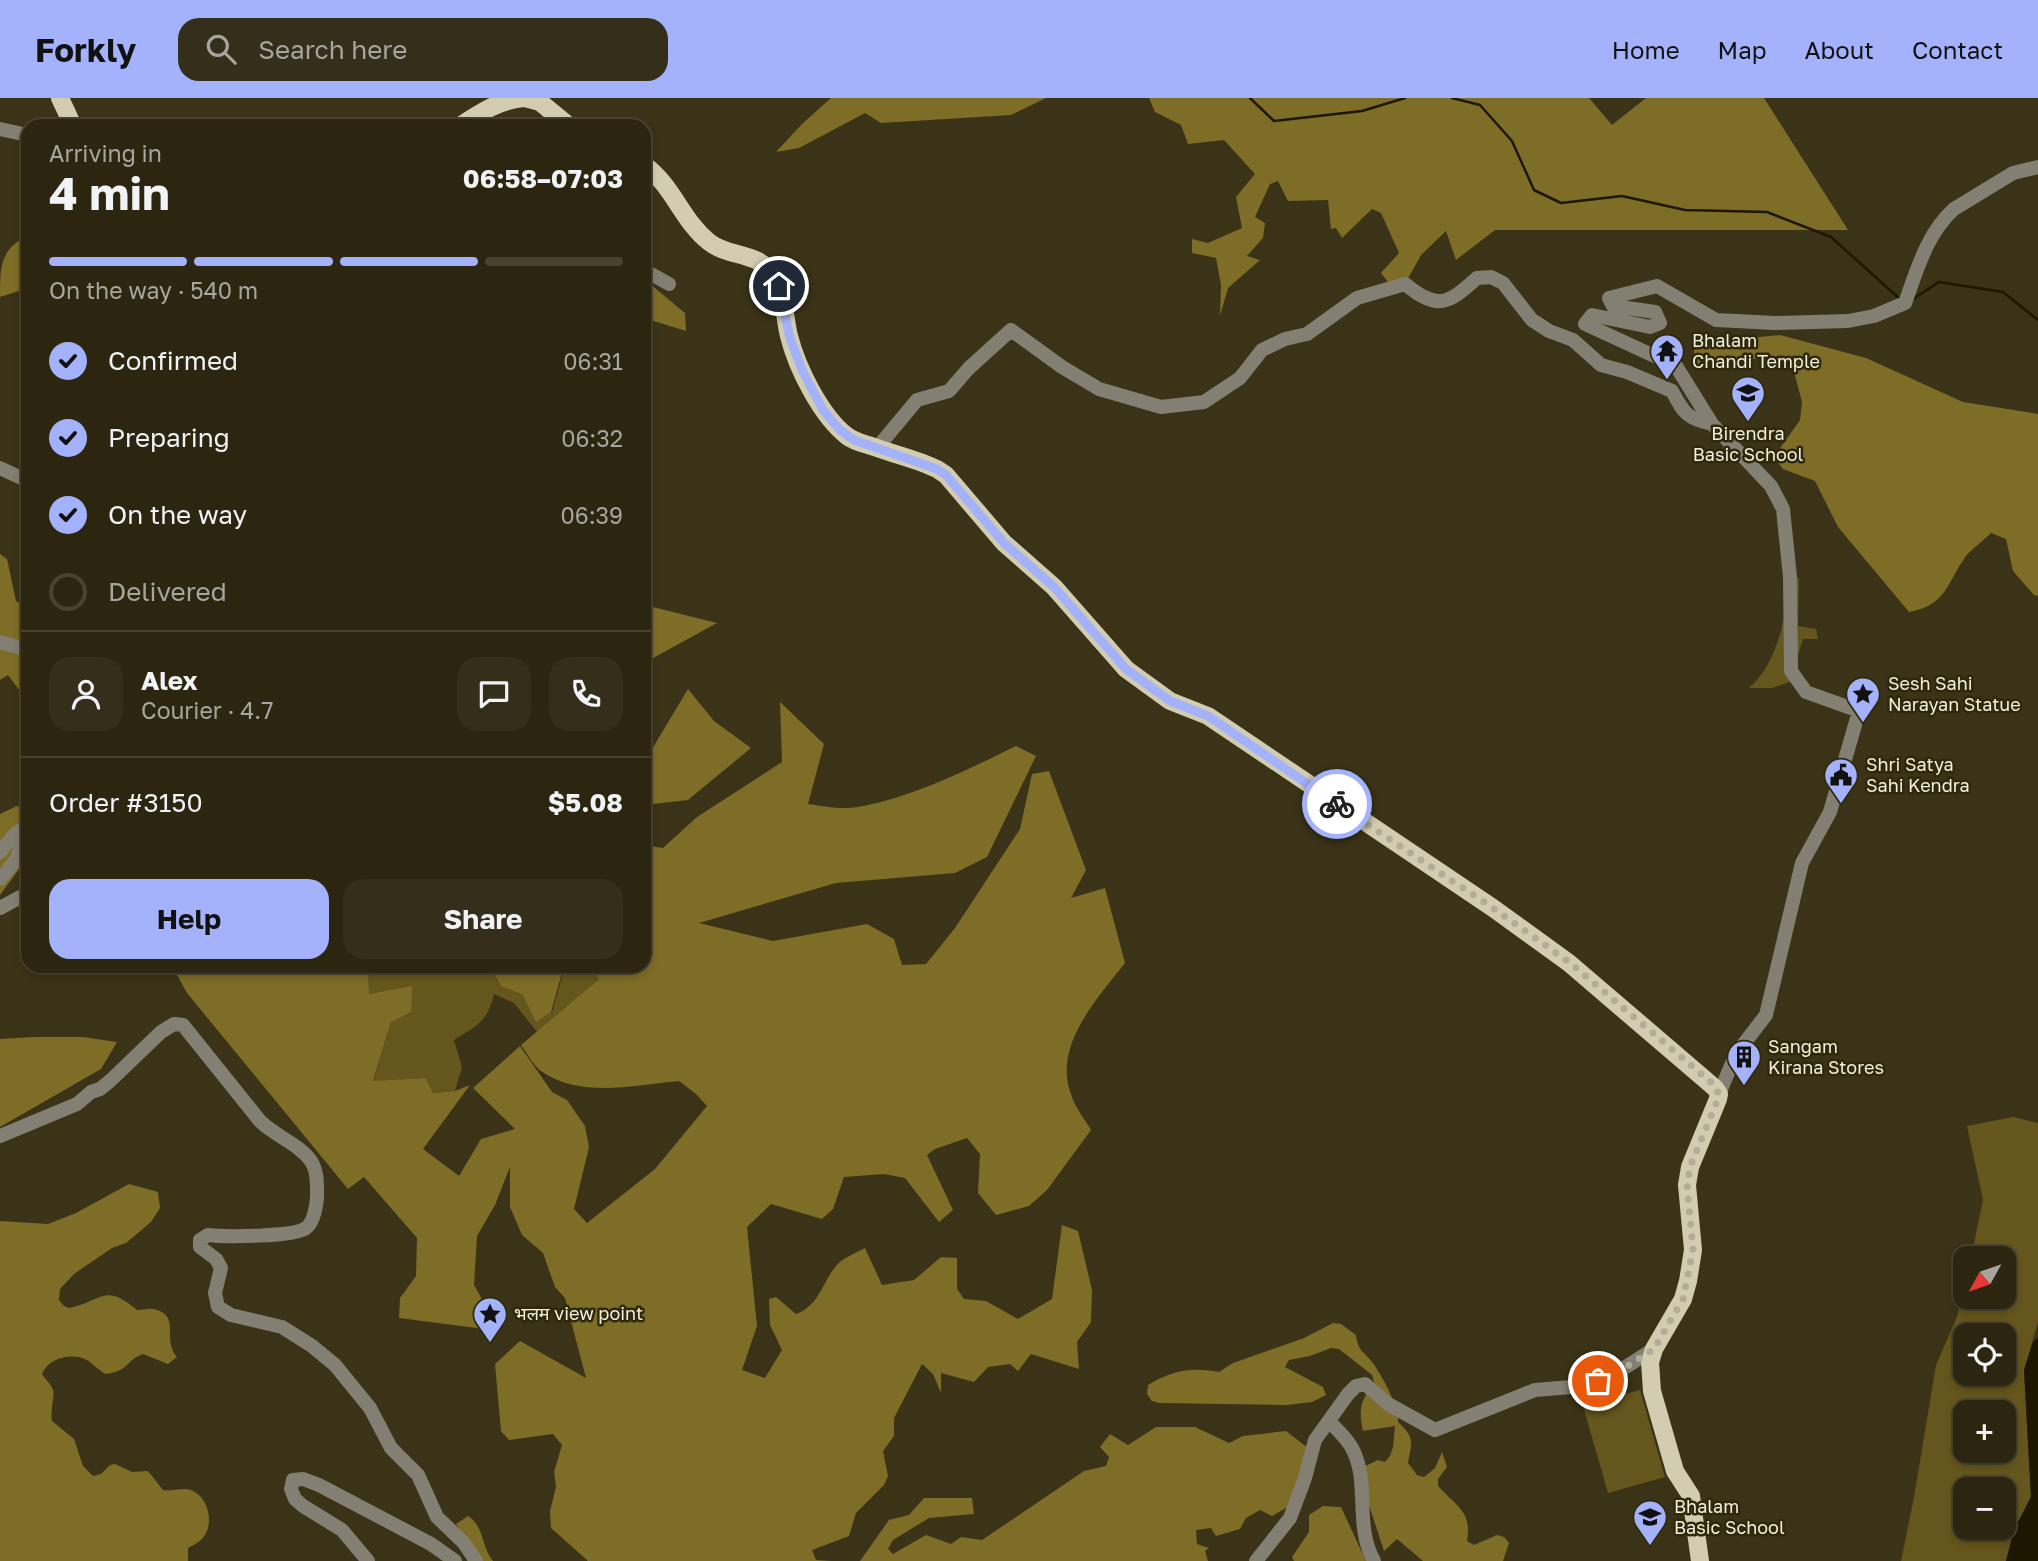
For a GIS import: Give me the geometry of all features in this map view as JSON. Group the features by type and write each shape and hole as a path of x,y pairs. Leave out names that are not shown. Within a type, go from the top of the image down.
{"main road":[{"path":"60,98 70,119"},
{"path":"470,119 487,107 524,98 540,102 562,119"},
{"path":"651,171 665,184 694,227 712,244 760,261 768,267 779,286 790,338 802,370 823,410 848,437 929,465 946,475 1004,543 1054,587 1126,669 1170,701 1208,716 1493,908 1569,962 1712,1083 1719,1094 1690,1167 1687,1185 1693,1250 1688,1281 1683,1299 1654,1349 1650,1362 1652,1391 1675,1471 1692,1496 1700,1561"}],"street":[{"path":"0,128 21,133"},
{"path":"1719,1094 1736,1054 1766,1015 1802,863 1830,811 1859,711 1806,692 1791,671 1790,577 1783,509 1771,486 1712,424 1676,366 1586,324 1592,315 1650,327 1660,323 1655,312 1613,306 1609,298 1657,286 1716,320 1835,322 1874,316 1905,303 1920,259 1946,216 2013,173 2038,167"},
{"path":"651,274 668,284"},
{"path":"877,448 917,400 949,391 969,368 1012,330 1041,353 1099,388 1161,407 1204,402 1240,378 1262,350 1286,339 1307,334 1357,298 1405,284 1421,297 1437,302 1456,297 1478,278 1491,277 1503,284 1532,320 1549,331 1573,340 1601,365 1627,372 1672,391 1684,414 1712,424"},
{"path":"0,468 21,478"},
{"path":"0,642 21,648"},
{"path":"0,852 21,830"},
{"path":"0,879 16,860 21,846"},
{"path":"0,908 21,897"},
{"path":"0,1136 77,1104 90,1092 100,1089 170,1026 181,1023 260,1121 272,1133 308,1158 316,1176 315,1212 305,1229 264,1235 208,1236 200,1240 200,1248 216,1259 221,1268 215,1293 218,1307 231,1315 282,1327 335,1365 370,1408 391,1448 418,1475 438,1517 470,1550 476,1561"},
{"path":"1256,1561 1290,1518 1315,1440 1356,1386 1365,1384 1388,1404 1435,1430 1535,1390 1583,1386 1613,1375 1654,1349"},
{"path":"1329,1421 1353,1447 1358,1464 1364,1533 1374,1561"},
{"path":"368,1561 342,1530 295,1499 291,1489 293,1480 303,1479 319,1485 431,1544 455,1561"},
{"path":"1240,1561 1262,1561"}],"shaded area":[{"path":"831,98 1046,98 1011,115 881,123 865,113 799,148 776,152"},
{"path":"1149,98 1589,98 1612,125 1646,98 1764,98 1848,230 1495,230 1456,260 1446,231 1421,255 1405,284 1388,282 1381,273 1399,253 1381,213 1372,209 1342,238 1336,228 1331,229 1328,200 1288,201 1278,181 1270,184 1255,217 1265,223 1263,238 1247,256 1260,260 1228,288 1220,316 1221,285 1216,258 1192,253 1192,239 1208,243 1242,228 1236,197 1255,174 1224,140 1188,144 1181,125 1155,112"},
{"path":"21,240 21,290 0,297 1,268 7,253"},
{"path":"651,285 685,313 686,331 651,320"},
{"path":"1780,335 1866,358 1963,402 2038,414 2038,596 2034,595 2013,571 2006,539 1991,533 1966,556 1938,599 1922,609 1909,612 1838,527 1815,481 1783,469 1774,457 1800,420 1802,402 1793,368 1781,356 1695,366 1694,350 1708,342"},
{"path":"0,554 7,559 16,601 21,604 21,693 8,675 0,680"},
{"path":"1790,577 1799,578 1798,626 1816,629 1818,639 1803,639 1790,682 1772,688 1749,688 1768,665 1774,651 1783,622"},
{"path":"651,606 717,623 651,659"},
{"path":"688,689 714,721 751,748 688,800 651,804 652,749"},
{"path":"780,702 824,744 808,804 845,808 877,803 938,782 1016,746 1036,756 987,857 955,873 836,883 699,923 773,941 867,924 894,939 902,965 926,964 955,928 1020,829 1032,774 1049,771 1086,870 1071,898 1105,888 1125,963 1090,1008 1072,1042 1067,1060 1067,1078 1074,1101 1091,1130 1047,1190 1029,1206 996,1215 978,1193 980,1154 967,1138 935,1149 927,1155 953,1210 939,1222 905,1178 884,1174 844,1177 833,1209 822,1219 771,1204 747,1227 757,1326 742,1370 765,1378 782,1350 770,1325 769,1299 776,1297 796,1314 804,1310 815,1300 839,1263 865,1248 882,1285 914,1280 941,1257 957,1258 957,1289 964,1299 986,1301 1018,1319 1052,1299 1062,1225 1078,1231 1092,1290 1091,1322 1077,1342 1079,1369 1031,1354 1018,1371 1010,1364 988,1367 974,1382 941,1373 941,1393 933,1374 922,1364 894,1418 894,1436 883,1451 888,1476 884,1485 856,1513 849,1536 812,1550 816,1560 831,1561 588,1561 551,1528 550,1511 556,1487 554,1472 562,1445 553,1434 509,1440 501,1431 495,1364 520,1341 586,1378 565,1298 555,1287 543,1253 522,1235 510,1207 510,1167 495,1205 477,1236 476,1252 474,1285 500,1331 399,1318 400,1298 416,1276 417,1238 364,1177 348,1189 187,993 176,973 368,973 369,994 412,986 411,1012 391,1022 373,1081 426,1078 433,1093 455,1091 470,1085 423,1149 459,1176 481,1139 515,1129 473,1088 520,1046 552,1092 567,1100 585,1126 589,1147 574,1209 587,1223 655,1169 707,1106 679,1081 590,1088 557,1080 541,1071 521,1045 599,979 595,973 651,973 651,846 663,848 697,817 782,762"},
{"path":"17,806 21,807 21,866 0,895 0,814"},
{"path":"368,973 494,973 501,986 552,1012 563,973 595,973 599,979 537,1032 514,1003 494,994 485,1017 454,1040 462,1067 455,1091 433,1093 426,1078 373,1082 391,1022 412,987 369,994"},
{"path":"494,973 562,973 551,1012 536,1022 523,995 501,986"},
{"path":"83,1037 117,1042 101,1069 0,1127 0,1039"},
{"path":"2013,1117 2038,1123 2038,1322 2024,1370 2031,1497 2016,1526 2016,1477 1953,1477 1953,1540 2011,1540 2006,1561 1901,1561 1936,1365 1953,1326 1953,1386 2016,1386 2016,1323 1954,1323 1959,1309 2016,1309 2016,1246 1973,1246 1983,1200 1967,1126"},
{"path":"129,1184 158,1192 160,1208 151,1222 126,1243 112,1248 74,1274 60,1289 59,1300 69,1308 110,1295 137,1310 152,1309 162,1312 169,1322 171,1342 177,1357 168,1364 143,1354 123,1368 106,1374 81,1358 55,1360 42,1374 53,1390 52,1421 74,1439 83,1466 93,1476 115,1464 132,1472 148,1471 163,1490 188,1489 197,1494 208,1512 206,1533 188,1548 188,1561 0,1561 0,1221 48,1224 76,1213"},
{"path":"1333,1323 1341,1324 1356,1335 1360,1348 1385,1383 1396,1408 1398,1422 1410,1436 1408,1463 1417,1475 1424,1477 1435,1468 1442,1452 1447,1467 1438,1479 1438,1486 1462,1510 1467,1523 1467,1541 1474,1545 1497,1535 1504,1537 1509,1543 1503,1561 1423,1561 1397,1539 1384,1551 1364,1490 1363,1467 1378,1460 1385,1462 1390,1456 1395,1426 1363,1431 1361,1410 1363,1400 1374,1382 1372,1375 1339,1349 1331,1348 1289,1360 1285,1367 1323,1387 1326,1395 1312,1402 1287,1405 1159,1403 1152,1401 1147,1394 1148,1385 1166,1376 1191,1370 1219,1372 1233,1363 1304,1338"},
{"path":"2038,1338 2038,1561 2006,1561 2011,1540 2016,1540 2016,1526 2031,1497 2024,1370 2033,1342"},
{"path":"1640,1390 1665,1477 1608,1493 1583,1406"},
{"path":"1156,1427 1195,1427 1229,1443 1243,1436 1286,1431 1308,1448 1293,1504 1272,1516 1260,1510 1246,1518 1240,1529 1216,1536 1211,1528 1196,1530 1197,1544 1209,1548 1205,1551 1208,1561 860,1561 889,1520 909,1515 924,1498 972,1498 974,1514 929,1518 893,1540 888,1549 893,1554 926,1535 951,1544 961,1537 982,1540 1084,1471 1106,1466 1109,1457 1100,1447 1110,1434 1128,1445"},
{"path":"1323,1506 1341,1507 1366,1561 1294,1561 1292,1557 1309,1532 1309,1515"},
{"path":"468,1516 480,1531 493,1561 481,1561 456,1524"}],"waterway":[{"path":"1250,98 1274,121 1362,111 1405,98"},
{"path":"1452,98 1480,105 1512,141 1534,190 1561,203 1622,196 1685,210 1767,212 1831,237 1901,300"},
{"path":"1913,299 1939,282 2003,292 2038,320"}],"way so far":[{"path":"1337,804 1569,962 1712,1083 1718,1091 1718,1099 1690,1167 1687,1185 1693,1250 1683,1299 1654,1349 1613,1375 1598,1381"}],"place":[{"name":"Bhalam Chandi Temple","path":"1667,381"},
{"name":"Birendra Basic School","path":"1748,423"},
{"name":"Sesh Sahi Narayan Statue","path":"1863,724"},
{"name":"Shri Satya Sahi Kendra","path":"1841,805"},
{"name":"Sangam Kirana Stores","path":"1744,1087"},
{"name":"भलम view point","path":"490,1344"},
{"name":"Bhalam Basic School","path":"1650,1547"}],"route":[{"path":"779,286 790,338 802,370 823,410 840,430 854,440 929,465 946,475 1004,543 1054,587 1126,669 1170,701 1208,716 1337,804"}]}
